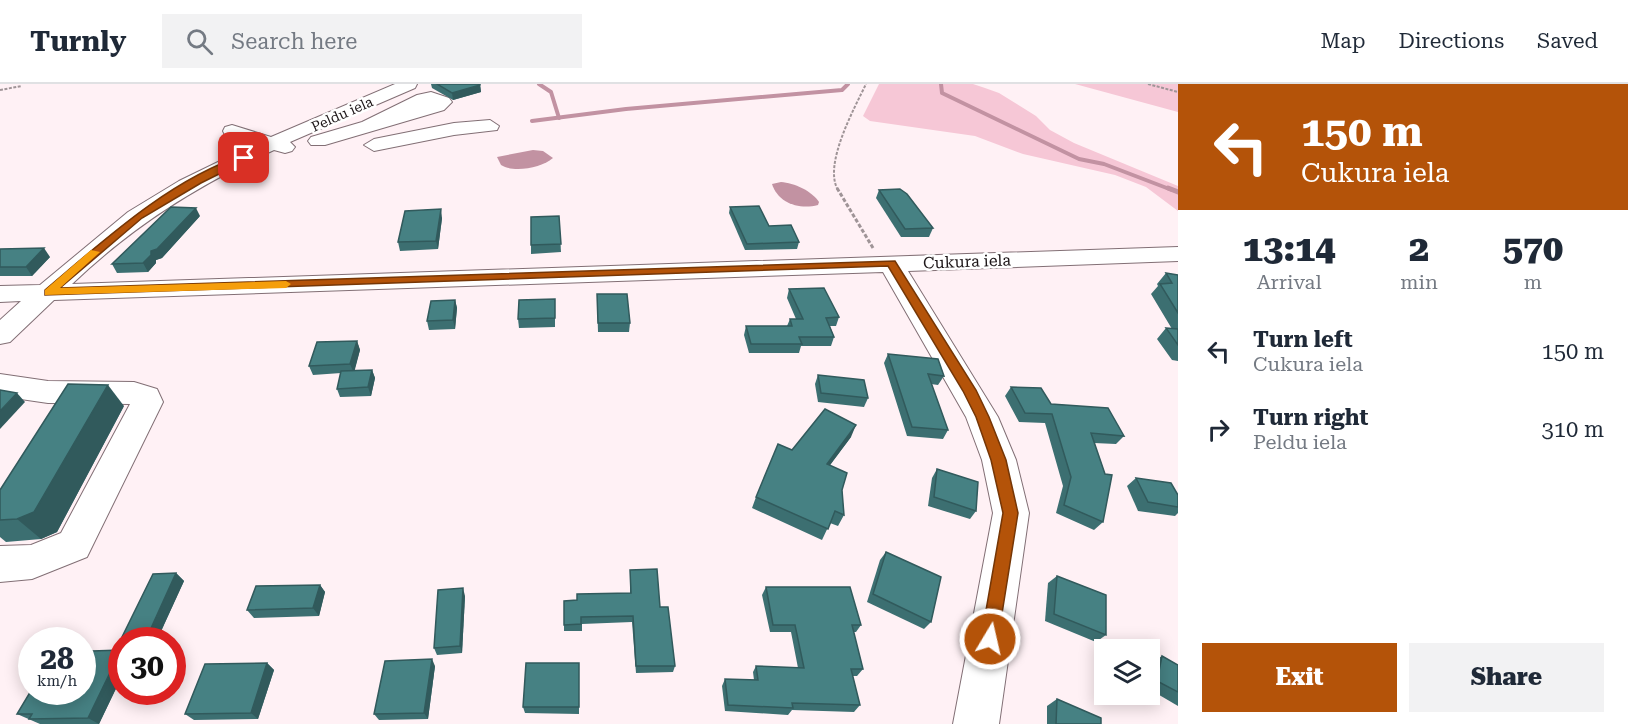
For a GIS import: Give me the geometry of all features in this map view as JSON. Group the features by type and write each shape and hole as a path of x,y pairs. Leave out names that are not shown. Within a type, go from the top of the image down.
{"street":[{"name":"Peldu iela","path":"0,335 111,238 157,203 228,165 281,146 409,84"},
{"path":"367,148 432,133 490,126"},
{"path":"232,131 281,146 365,128"},
{"name":"Peldu iela","path":"281,146 308,153"},
{"name":"Cukura iela","path":"0,294 885,260 1178,254"},
{"path":"885,260 982,417 999,460 1011,513 976,724"},
{"path":"0,385 48,392 134,393 146,397 147,402 74,545 32,562 0,564"}],"path":[{"path":"866,84 847,125 831,174 833,182 885,260"},
{"path":"1148,84 1178,92"},
{"path":"1160,87 1166,84"},
{"path":"0,90 22,86"}],"shaded area":[{"path":"879,84 973,84 999,93 1036,116 1050,130 1074,143 1178,186 1178,211 1146,187 1115,175 1023,154 975,136 870,121 863,116"},
{"path":"1075,84 1178,84 1178,112"},
{"path":"533,150 543,151 553,158 542,164 513,169 501,165 497,157"},
{"path":"781,182 807,191 816,198 818,205 790,204 779,196 772,184"}],"building":[{"path":"437,84 480,84 480,85 452,93"},
{"path":"900,189 907,194 933,228 905,229 879,190"},
{"path":"759,206 769,226 791,225 799,242 747,244 730,207"},
{"path":"171,207 196,208 157,249 151,251 151,255 143,263 112,264"},
{"path":"441,209 436,241 398,242 405,211"},
{"path":"559,216 561,244 531,245 531,217"},
{"path":"44,248 26,267 0,267 0,249"},
{"path":"1166,273 1178,275 1178,313 1160,284 1172,283"},
{"path":"824,288 839,317 826,318 834,337 799,337 802,344 751,344 746,326 792,326 790,319 803,319 789,289"},
{"path":"597,294 627,294 630,323 598,323"},
{"path":"555,299 555,318 518,319 519,300"},
{"path":"455,300 453,320 427,321 431,301"},
{"path":"1166,328 1178,329 1178,345"},
{"path":"357,341 350,364 309,366 317,342"},
{"path":"888,354 938,359 944,376 928,374 948,430 912,427"},
{"path":"372,370 368,387 337,389 341,371"},
{"path":"818,375 864,380 868,398 821,393"},
{"path":"68,384 108,385 34,512 17,519 0,520 0,490"},
{"path":"1011,387 1041,388 1051,404 1108,408 1124,436 1091,433 1105,474 1112,475 1103,522 1064,505 1071,477 1052,414 1025,413"},
{"path":"0,390 17,393 0,411"},
{"path":"825,409 856,425 827,464 847,473 842,490 844,515 835,511 828,529 756,497 778,444 792,450"},
{"path":"937,469 978,482 976,511 934,497"},
{"path":"1136,478 1171,483 1178,495 1178,507 1148,502"},
{"path":"886,552 941,577 931,622 873,594"},
{"path":"657,569 660,607 668,607 675,666 636,666 633,616 581,617 581,624 564,625 564,601 577,600 577,594 631,593 630,570"},
{"path":"176,573 152,627 127,627 153,574"},
{"path":"1057,576 1106,595 1106,635 1054,614"},
{"path":"320,585 313,608 247,610 256,586"},
{"path":"766,587 850,587 861,625 852,625 863,669 851,669 860,705 792,703 793,708 728,705 725,679 758,680 756,666 804,668 795,625 773,625"},
{"path":"463,588 460,646 434,648 438,590"},
{"path":"108,650 108,677 96,702 96,651"},
{"path":"1162,656 1178,665 1178,692 1160,683"},
{"path":"432,659 424,713 374,714 385,661"},
{"path":"267,663 251,713 185,714 205,664"},
{"path":"526,663 579,663 579,707 523,707"},
{"path":"1057,699 1101,718 1101,724 1056,724"},
{"path":"22,705 94,705 88,718 29,719 32,714 17,714"}],"waterway":[{"path":"539,84 551,92 559,118"},
{"path":"559,118 626,109 842,90 848,84"},
{"path":"941,84 942,93 1079,159 1104,164 1172,190"},
{"path":"532,121 559,118"},
{"path":"1168,188 1178,192"}],"slow traffic":[{"path":"95,252 49,292 286,284"}],"route":[{"path":"244,158 157,203 138,216 49,292 891,263 969,390 999,460 1011,513 990,639"}]}
